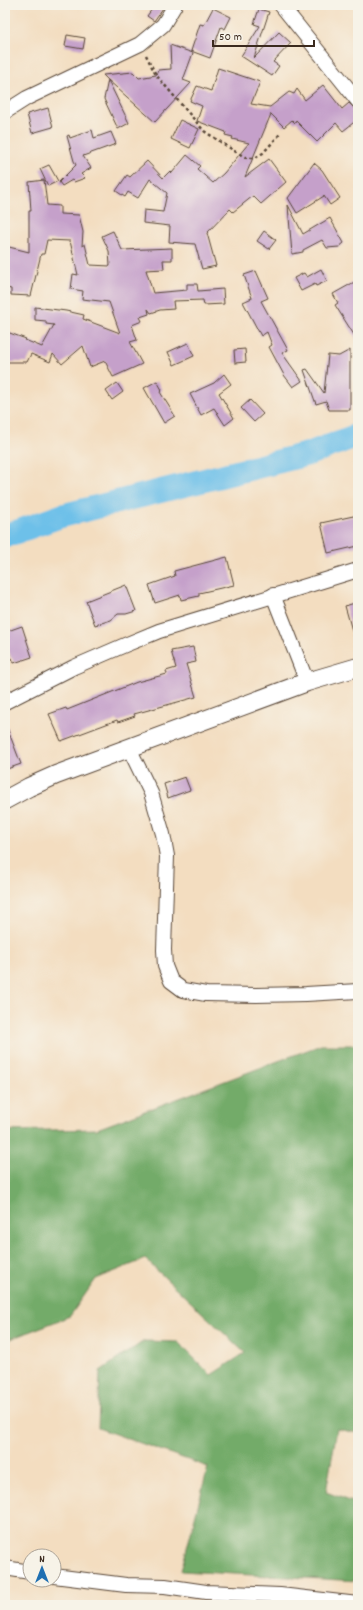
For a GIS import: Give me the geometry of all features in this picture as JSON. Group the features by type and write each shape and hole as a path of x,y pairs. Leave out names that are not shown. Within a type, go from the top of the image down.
{"street":[{"path":"5,112 27,98 140,44 163,25 175,5"},
{"path":"281,5 358,101"},
{"path":"5,702 74,667 124,644 273,595 358,570"},
{"path":"273,595 307,682"},
{"path":"5,800 56,775 307,682 358,667"},
{"path":"129,748 151,793 163,834 167,856 164,950 165,966 171,981 183,990 206,994 306,994 358,990"},
{"path":"5,1568 22,1571"},
{"path":"62,1577 126,1585 165,1586 206,1592 280,1595 358,1604"}],"path":[{"path":"140,44 156,75 204,131 236,152 247,158 255,158 262,153 280,134"}],"green space":[{"path":"321,1045 358,1045 358,1433 337,1429 326,1492 358,1504 358,1581 181,1571 208,1467 98,1428 100,1371 144,1341 178,1342 211,1375 245,1353 145,1259 96,1279 70,1316 5,1341 5,1131 97,1129"}],"building":[{"path":"155,5 159,5 163,8 154,21 147,16"},
{"path":"213,8 231,17 225,29 221,27 210,58 191,51 200,24 204,25"},
{"path":"259,9 269,12 254,58 279,32 291,43 273,62 279,66 272,76 241,56 260,26 254,24"},
{"path":"67,35 85,38 83,49 65,46"},
{"path":"170,45 193,53 183,80 191,83 155,122 103,75 133,72 139,78 156,75 158,70 171,69"},
{"path":"218,68 260,82 251,104 270,107 289,92 294,94 297,89 305,100 323,85 342,109 349,103 355,109 358,109 358,119 343,131 336,123 317,142 296,121 295,123 292,120 284,127 271,114 245,177 269,159 286,182 261,204 253,196 233,212 230,209 207,233 216,266 202,269 195,244 169,242 170,226 143,223 144,210 163,212 167,193 150,179 138,198 128,192 125,197 116,191 127,175 130,177 147,161 163,178 170,171 172,173 187,155 200,166 197,169 213,183 224,173 249,143 232,139 233,137 225,135 226,132 197,121 202,106 190,101 197,86 211,91"},
{"path":"108,80 129,123 118,129 104,99"},
{"path":"48,108 53,127 32,133 27,114"},
{"path":"180,120 199,129 190,148 171,139"},
{"path":"92,130 94,138 111,132 116,144 83,156 91,168 81,174 85,178 74,182 72,180 62,186 59,182 76,165 67,136 69,135 70,138"},
{"path":"314,163 322,170 340,198 330,205 324,196 297,213 288,198"},
{"path":"49,165 58,181 48,186 40,169"},
{"path":"44,180 47,205 60,206 60,214 79,215 83,232 82,246 85,244 90,265 110,266 109,251 102,236 113,231 122,250 172,248 172,260 163,260 164,269 146,270 153,293 187,290 187,284 197,284 198,291 223,289 224,304 204,305 203,300 173,301 174,309 160,310 151,313 148,309 149,314 140,317 142,321 132,325 137,340 130,342 142,364 113,377 105,361 90,367 83,346 62,364 53,354 50,362 31,354 27,362 5,362 5,339 7,332 42,347 54,325 46,324 46,321 35,320 35,307 84,315 83,319 120,333 109,302 82,299 83,291 71,289 73,274 78,275 70,241 47,240 44,254 41,254 31,296 11,295 11,289 7,288 5,246 29,252 29,211 31,211 29,182"},
{"path":"288,205 303,234 330,218 344,243 339,247 327,248 322,240 303,250 303,252 292,254"},
{"path":"264,231 276,240 269,249 257,241"},
{"path":"321,269 327,281 316,286 315,284 301,291 294,278 304,273 307,277"},
{"path":"256,271 268,298 261,301 288,350 282,353 302,381 293,387 284,375 269,347 272,345 267,332 261,336 243,302 252,298 244,275"},
{"path":"358,280 358,341 335,305 338,303 333,294"},
{"path":"188,343 194,356 174,365 168,352"},
{"path":"245,349 246,362 235,363 234,350"},
{"path":"350,350 350,410 329,410 326,401 316,404 304,370 307,369 324,393 328,355 339,356"},
{"path":"224,374 231,384 219,393 234,418 225,425 214,408 201,415 190,394 214,383"},
{"path":"157,381 162,390 160,392 175,416 164,423 144,388"},
{"path":"117,383 123,392 112,400 106,391"},
{"path":"250,400 263,414 254,422 241,408"},
{"path":"358,515 358,546 328,553 321,523"},
{"path":"227,557 234,585 199,593 199,596 181,600 180,595 155,603 149,585 175,576 174,571"},
{"path":"126,585 136,611 126,614 118,614 111,620 95,625 86,601"},
{"path":"358,602 358,641 355,641 345,606"},
{"path":"22,626 32,657 14,663 5,641 5,632"},
{"path":"193,647 196,662 186,664 196,697 134,714 135,716 118,722 117,720 61,741 49,714 66,708 67,710 137,682 167,674 166,671 176,668 171,651"},
{"path":"6,725 21,764 7,769 5,763"},
{"path":"185,777 190,790 168,798 164,784"}],"waterway":[{"path":"5,536 61,516 308,454 358,435"}]}
